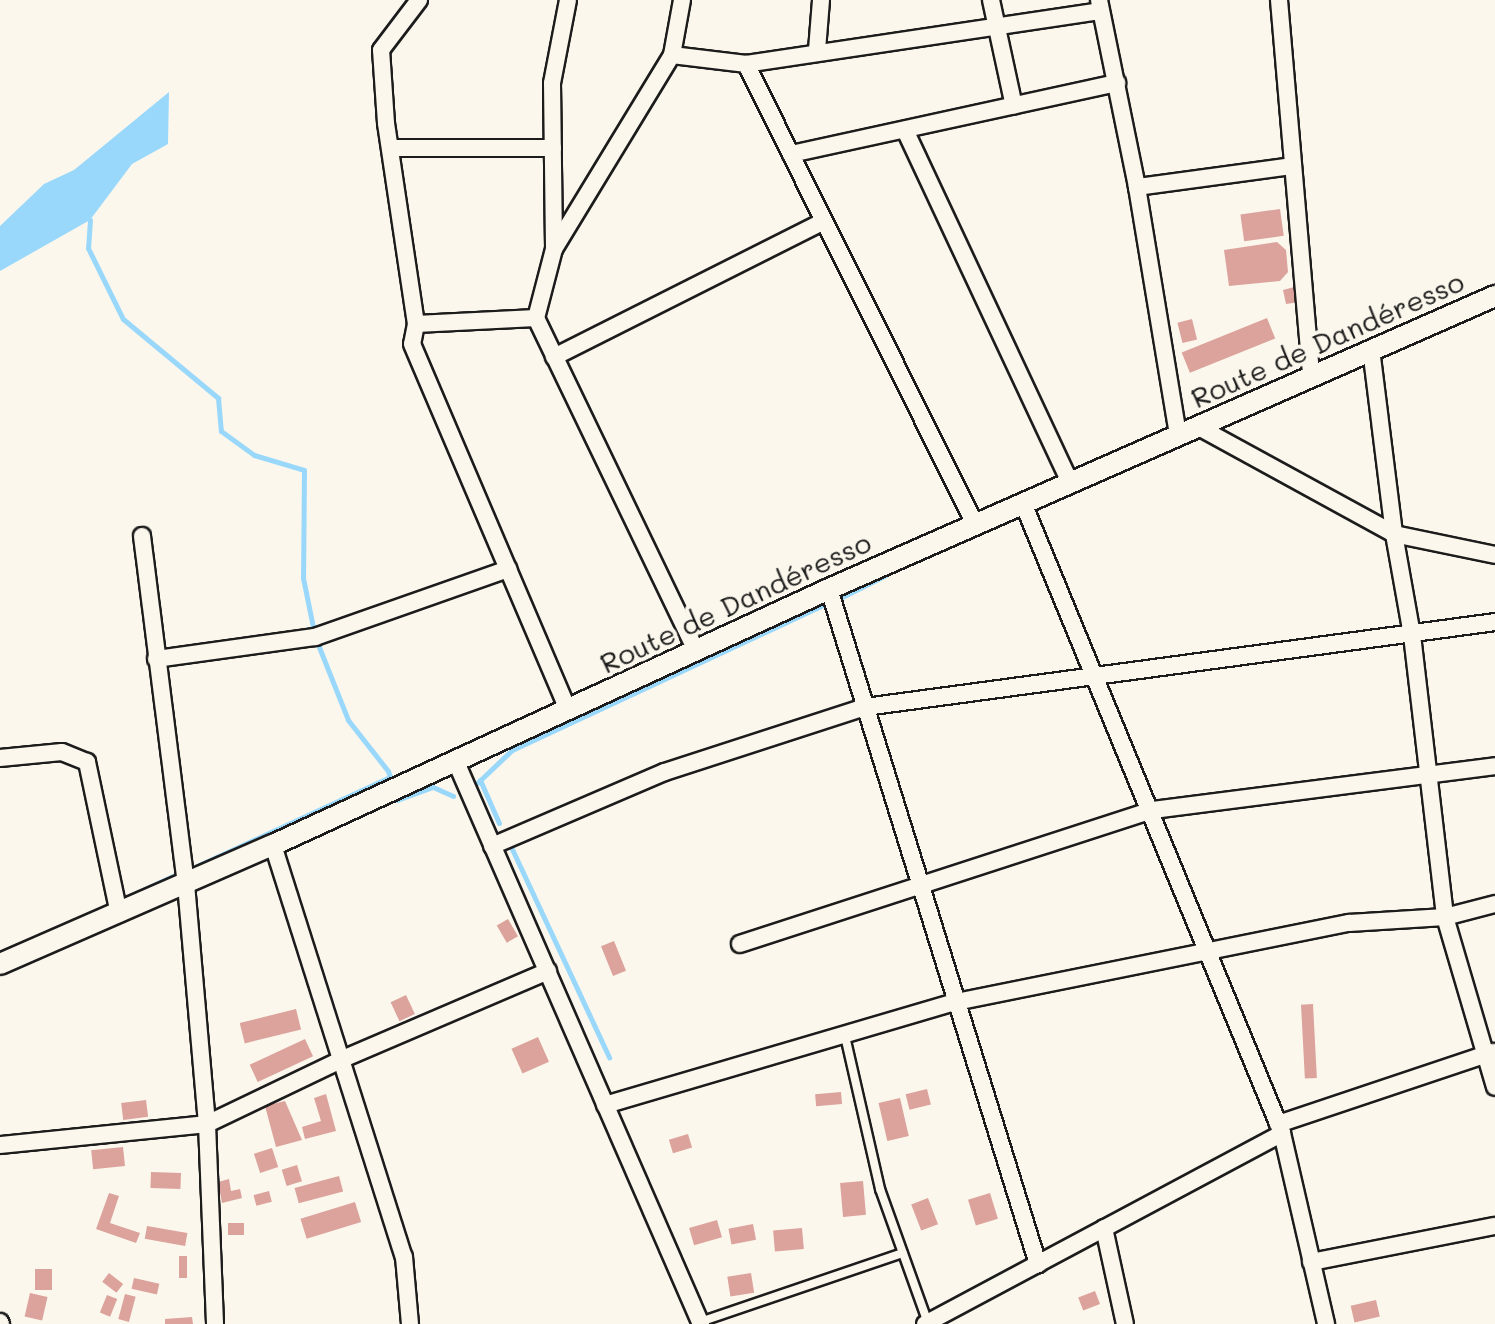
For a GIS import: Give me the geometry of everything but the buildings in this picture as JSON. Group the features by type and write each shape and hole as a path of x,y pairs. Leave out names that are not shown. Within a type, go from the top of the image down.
{"street":[{"path":"419,0 381,50 390,148 416,324 412,344 568,709"},
{"path":"568,0 552,83 554,249 536,318 696,650"},
{"path":"554,249 672,55 682,0"},
{"path":"817,50 821,0"},
{"path":"991,0 1014,106"},
{"path":"1279,0 1311,376"},
{"path":"672,55 746,64 817,50 997,26 1100,5 1137,187 1178,435"},
{"path":"746,64 975,524"},
{"path":"791,154 1117,83"},
{"path":"905,130 1070,482"},
{"path":"390,148 553,148"},
{"path":"1137,187 1293,166"},
{"path":"554,357 824,221"},
{"name":"Route de Dandéresso","path":"0,964 273,845 829,589 1495,296"},
{"path":"416,324 536,318"},
{"path":"1371,349 1394,534 1412,635 1445,917 1491,1053 1495,1087"},
{"path":"1197,426 1394,534 1495,555"},
{"path":"1023,503 1099,678 1205,950 1280,1128 1326,1324"},
{"path":"142,536 186,884 207,1124 215,1324"},
{"path":"156,659 315,637 508,569"},
{"path":"829,589 1038,1264"},
{"path":"492,846 665,772 865,707 1099,678 1495,622"},
{"path":"0,758 62,752 87,762 119,914"},
{"path":"456,762 701,1323"},
{"path":"740,944 1153,810 1495,766"},
{"path":"273,845 345,1058 404,1257 410,1324"},
{"path":"605,1105 956,1002 1349,923 1445,917 1495,904"},
{"path":"0,1145 207,1124 345,1058 548,971"},
{"path":"927,1323 1104,1228 1280,1128 1491,1053"},
{"path":"1311,1262 1495,1226"},
{"path":"1104,1228 1125,1324"}],"lane":[{"path":"845,1036 880,1189 927,1323"},
{"path":"701,1323 903,1253"}],"water":[{"path":"169,92 168,144 132,164 90,220 0,271 0,226 44,184 74,170"}],"waterway":[{"path":"90,220 88,248 123,319 218,398 221,431 254,455 304,470 303,578 315,637 348,720 388,771 393,786"},
{"path":"840,598 886,575"},
{"path":"474,786 512,750 823,605"},
{"path":"197,866 390,777"},
{"path":"480,780 499,823"},
{"path":"397,800 433,787 453,796"},
{"path":"512,849 609,1057"},
{"path":"130,896 177,874"},
{"path":"0,953 14,947"}]}
